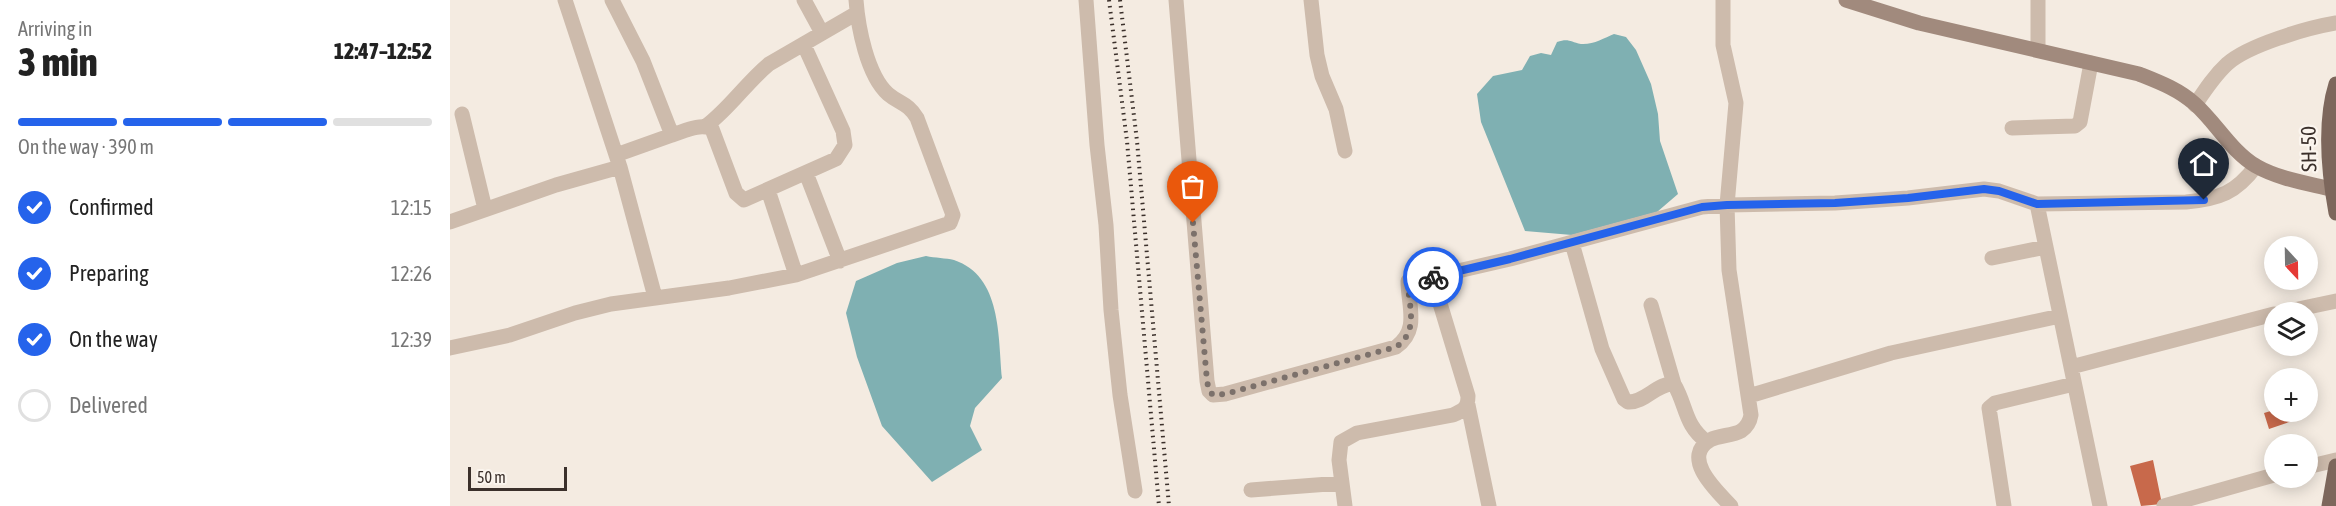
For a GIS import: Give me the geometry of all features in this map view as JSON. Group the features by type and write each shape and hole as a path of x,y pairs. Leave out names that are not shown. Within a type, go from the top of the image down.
{"main road":[{"name":"SH-50","path":"2336,84 2329,121 2336,213"},
{"path":"2329,506 2336,466"}],"street":[{"path":"565,0 618,161 655,297"},
{"path":"612,0 643,60 672,135"},
{"path":"804,0 822,33"},
{"path":"1086,0 1113,332 1135,491"},
{"path":"1176,0 1207,381 1209,391 1213,395 1225,394 1396,347 1405,341 1410,332 1412,322 1408,281 1417,273 1432,277 1572,243 1702,207 1846,202 1908,198 1984,189 1999,191 2037,204 2204,200 2221,196 2238,187 2256,166"},
{"path":"1311,0 1317,55 1322,76 1336,109 1345,151"},
{"path":"1723,0 1723,45 1736,103 1727,205 1729,270 1751,415 1749,423 1742,430 1707,442 1701,449 1700,457 1704,476 1731,506"},
{"path":"1846,0 1919,23 2139,74 2171,87 2195,105 2237,151 2256,166 2274,175 2334,189"},
{"path":"2038,0 2038,50"},
{"path":"450,222 618,161 672,135 706,126 733,102 756,75 769,64 804,45 856,7 861,36 875,75 889,95 911,108 917,118 953,215 952,220 946,226 796,275 729,288 611,304 575,313 510,335 450,348"},
{"path":"2195,105 2213,79 2229,62 2251,49 2322,25 2336,23"},
{"path":"706,126 716,135 736,193 740,197 749,199 836,159 845,145 846,138 804,45"},
{"path":"2012,128 2075,126 2080,122 2091,63"},
{"path":"462,114 485,209"},
{"path":"806,173 840,261"},
{"path":"768,190 796,275"},
{"path":"2037,204 2100,506"},
{"path":"1572,243 1602,349 1624,399 1628,402 1636,402 1666,385 1674,384"},
{"path":"1992,258 2046,247"},
{"path":"1432,277 1468,396 1489,506"},
{"path":"2318,305 2336,301"},
{"path":"1651,305 1674,384 1688,419 1707,442"},
{"path":"1749,396 1891,353 2060,315"},
{"path":"2071,367 2264,317"},
{"path":"2004,506 1989,408 1995,403 2074,384"},
{"path":"1345,506 1339,451 1341,442 1349,436 1454,415 1468,405"},
{"path":"2318,464 2336,460"},
{"path":"2164,506 2264,479"},
{"path":"1251,490 1342,483"}],"water":[{"path":"1614,34 1626,37 1636,50 1651,84 1658,114 1660,141 1678,194 1657,212 1572,235 1525,231 1481,122 1477,94 1493,76 1522,70 1530,56 1541,53 1551,55 1557,42 1567,40 1581,44 1590,43"},
{"path":"926,256 954,260 970,268 981,279 989,294 998,327 1002,378 975,408 970,426 982,450 932,482 882,426 857,357 846,313 856,281 897,263"}],"building":[{"path":"2267,422 2289,422 2269,429"},
{"path":"2153,460 2162,504 2141,506 2130,466"}],"railway":[{"path":"1109,0 1127,141 1159,506"},
{"path":"1120,0 1137,141 1169,506"}],"way so far":[{"path":"1193,223 1207,381 1209,391 1213,395 1218,396 1396,347 1405,341 1412,322 1408,281 1417,273 1433,277"}],"route":[{"path":"1433,277 1510,259 1702,207 1835,203 1908,198 1984,189 1999,191 2037,204 2204,200"}]}
